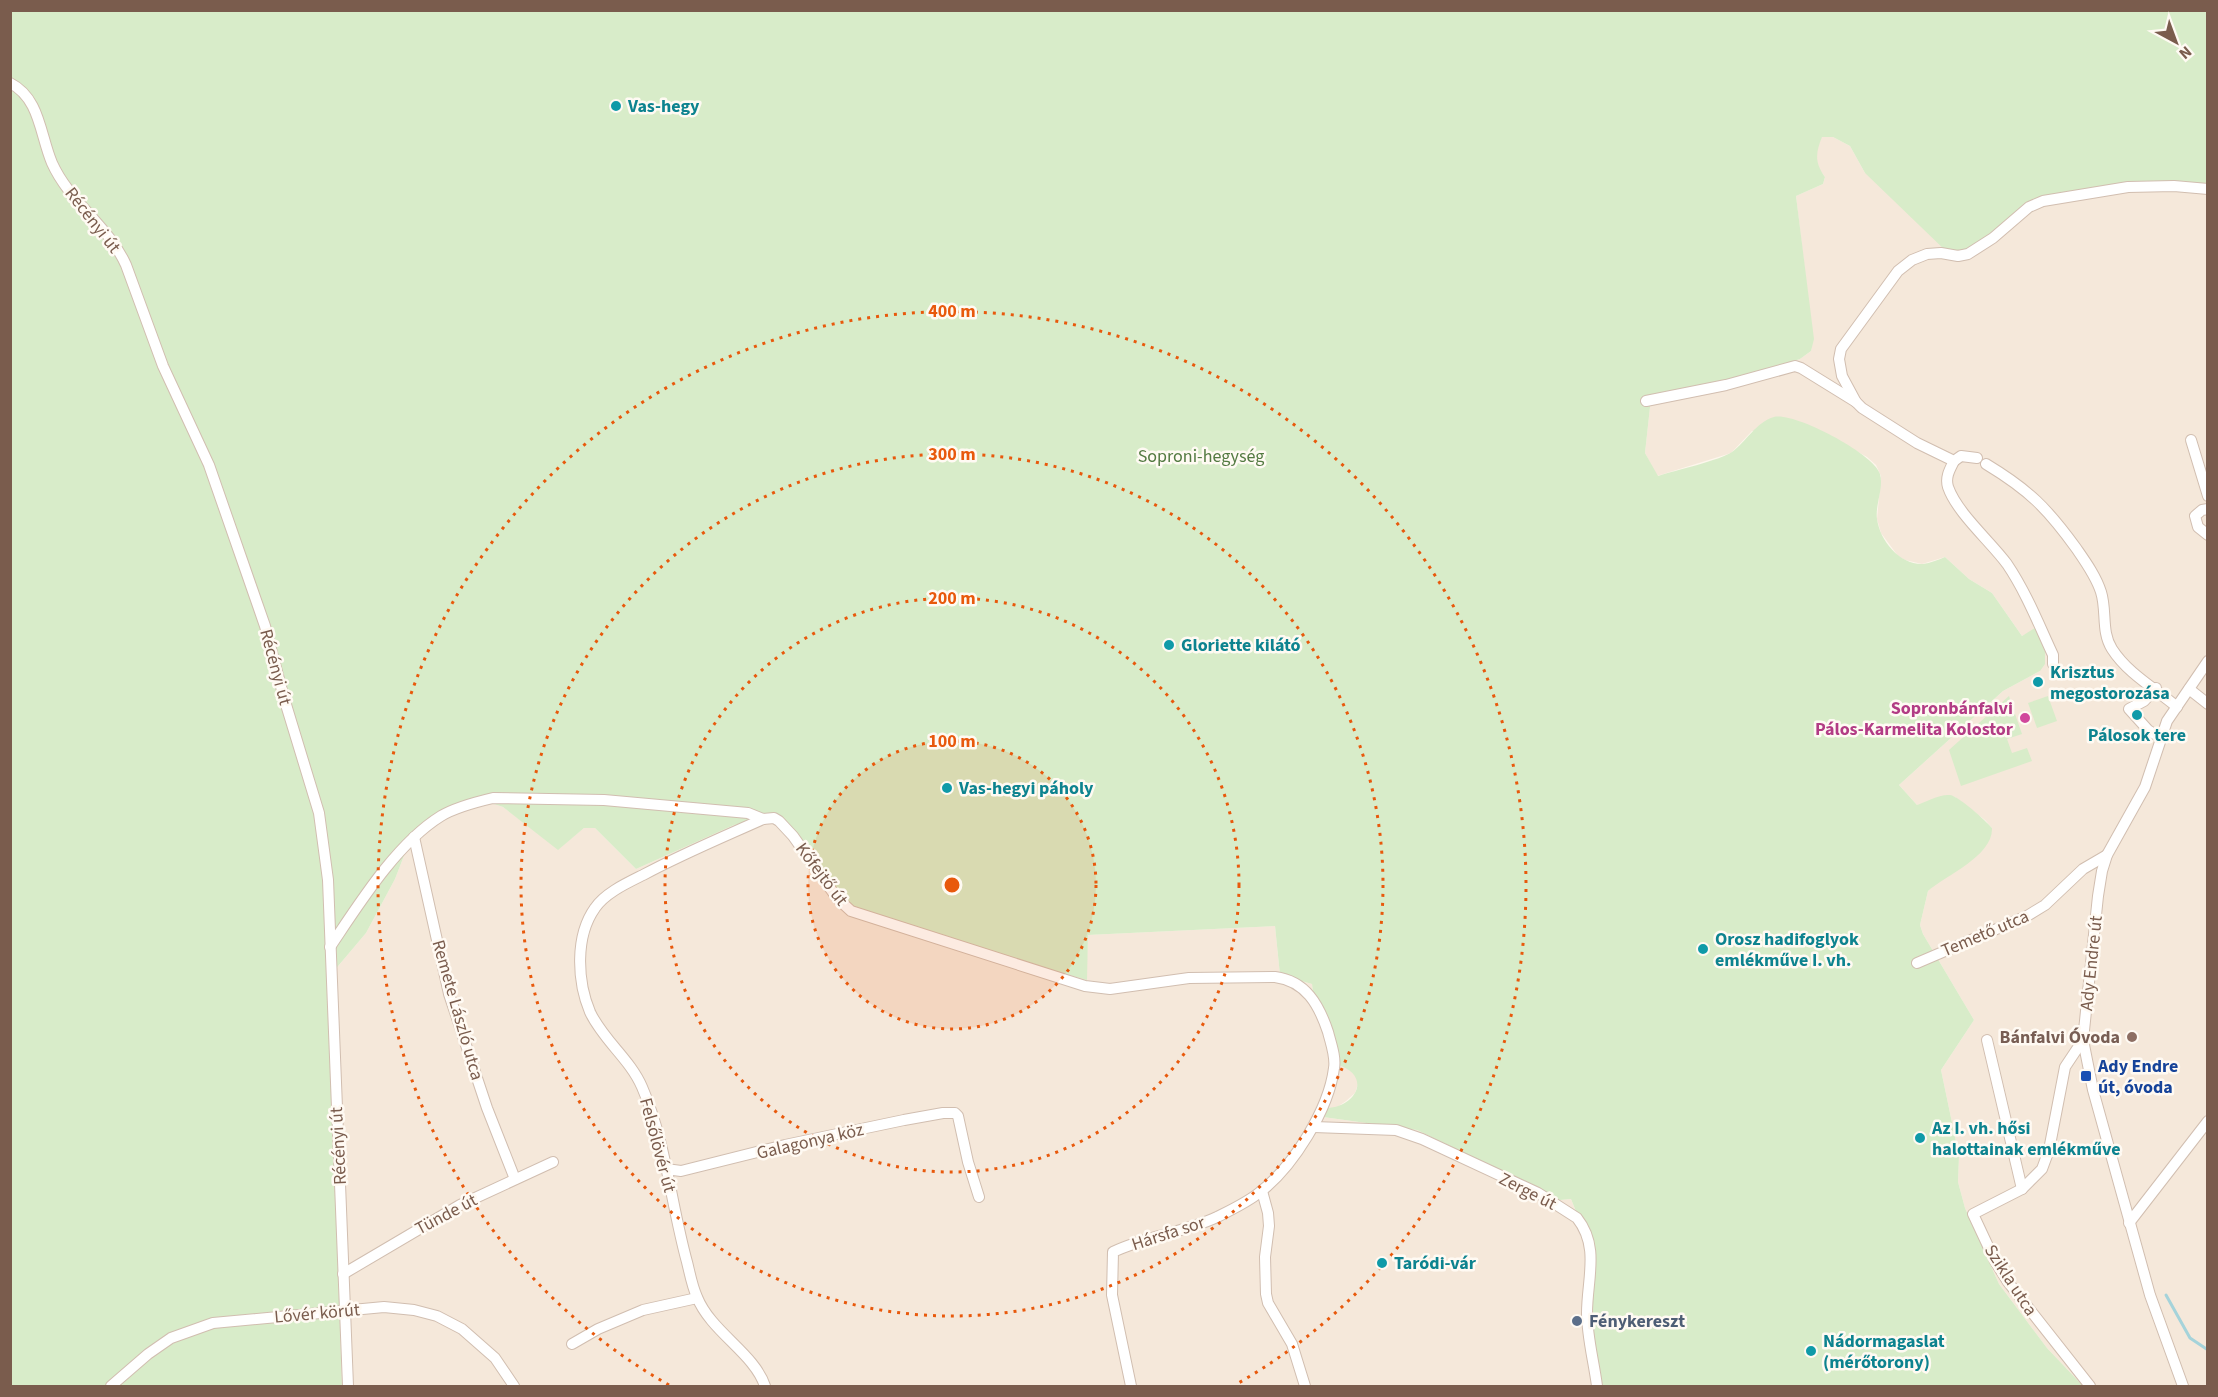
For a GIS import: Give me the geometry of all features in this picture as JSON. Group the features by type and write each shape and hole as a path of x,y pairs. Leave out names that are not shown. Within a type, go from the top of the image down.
{"street":[{"name":"Récényi út","path":"10,83 21,88 29,97 36,113 42,138 58,174 77,202 120,251 163,366 209,465 265,626 319,813 328,880 348,1385"},
{"path":"1856,402 1839,367 1841,349 1898,271 1912,260 1927,254 1941,253 1958,256 1968,254 1993,238 2029,207 2043,201 2128,187 2174,186 2208,189"},
{"path":"1646,401 1726,385 1795,366 1856,402 1917,443 1954,460"},
{"path":"2191,440 2208,496"},
{"path":"2053,664 2053,656 2022,589 2007,565 1975,528 1949,490 1946,480 1954,460 1961,456 1982,461 2031,495 2057,521 2083,557 2101,592 2105,634 2111,648 2128,668 2177,707"},
{"path":"2208,508 2195,516 2198,527 2208,535"},
{"name":"Ady Endre út","path":"2183,1386 2150,1295 2093,1090 2083,1040 2098,896 2106,855 2145,787 2168,722 2208,661"},
{"path":"2156,688 2144,701 2129,709 2148,730 2162,738"},
{"path":"2189,689 2208,704"},
{"name":"Kőfejtő út","path":"330,947 369,889 414,837 441,816 479,801 493,798 604,800 748,813 763,819 774,818 780,821 837,898 850,910 1085,986 1110,989 1189,978 1287,978 1299,985 1321,1010 1334,1059 1330,1085"},
{"name":"Felsőlövér út","path":"763,819 679,856 629,882 608,896 596,906 585,925 580,950 583,991 589,1010 596,1025 630,1067 641,1086 661,1144 680,1237 697,1298 721,1332 756,1368 765,1386"},
{"name":"Remete László utca","path":"414,837 449,994 487,1108 515,1179"},
{"name":"Temető utca","path":"1917,963 2027,916 2045,905 2083,869 2106,855"},
{"path":"1986,1040 2022,1189"},
{"name":"Szikla utca","path":"2083,1040 2065,1067 2049,1150 2045,1163 2037,1176 2022,1189 1973,1214 2008,1282 2090,1386"},
{"name":"Hársfa sor","path":"1131,1386 1112,1295 1113,1252 1138,1242 1186,1230 1217,1217 1262,1191 1314,1127 1327,1098 1330,1085"},
{"name":"Galagonya köz","path":"666,1169 681,1171 894,1122 955,1113 958,1116 968,1162 979,1197"},
{"path":"2129,1222 2208,1121"},
{"name":"Zerge út","path":"1314,1127 1396,1130 1422,1138 1538,1193 1577,1218 1591,1247 1587,1313 1597,1386"},
{"name":"Tünde út","path":"344,1274 460,1205 553,1162"},
{"path":"1262,1191 1269,1226 1264,1257 1266,1294 1268,1303 1292,1344 1305,1386"},
{"path":"572,1344 598,1329 643,1310 697,1298"},
{"name":"Lővér körút","path":"111,1386 148,1354 171,1338 213,1323 346,1315 384,1307 414,1310 437,1316 462,1329 495,1358 514,1386"}],"shaded area":[{"path":"1822,136 1833,137 1850,146 1865,173 2037,203 2105,187 2207,185 2207,1386 2083,1386 2047,1348 1999,1284 1965,1208 1958,1182 1959,1156 1941,1070 1974,1020 1923,934 1920,925 1928,891 1992,828 1955,797 1917,805 1899,785 2003,691 2040,671 2036,629 2022,636 1992,593 1969,579 1945,557 1922,564 1898,556 1881,533 1877,519 1881,476 1876,465 1867,457 1817,429 1752,431 1731,453 1657,476 1645,453 1651,398 1727,382 1800,359 1811,351 1813,339 1796,196 1823,184 1825,177 1819,169 1815,154"},
{"path":"479,799 503,807 558,849 584,828 595,828 636,869 734,825 774,818 1086,979 1088,935 1275,926 1280,975 1312,984 1314,1001 1347,1068 1356,1075 1358,1084 1355,1093 1323,1117 1417,1130 1560,1200 1571,1199 1590,1246 1597,1386 342,1386 328,978 366,933 395,879 412,835"}],"green space":[{"name":"Soproni-hegység","path":"10,11 2207,11 2207,185 2105,187 2037,203 1963,256 1948,253 1865,173 1850,146 1833,137 1822,137 1817,157 1819,167 1825,177 1823,184 1796,196 1814,339 1811,351 1800,359 1727,382 1651,398 1645,453 1658,476 1708,462 1732,452 1762,423 1774,417 1799,421 1833,436 1864,456 1880,474 1877,519 1882,535 1892,550 1915,563 1926,564 1945,557 1969,579 1992,593 2022,636 2035,628 2045,651 2045,664 2040,671 2003,691 1899,785 1917,805 1933,798 1950,795 1972,809 1992,828 1990,838 1977,856 1928,891 1920,925 1923,934 1974,1020 1941,1070 1959,1156 1958,1182 1965,1208 1999,1284 2047,1348 2083,1386 1597,1386 1586,1318 1590,1246 1571,1199 1560,1200 1417,1130 1323,1117 1327,1108 1337,1106 1352,1097 1357,1083 1355,1076 1348,1069 1336,1064 1314,1001 1312,984 1280,975 1275,926 1088,935 1087,980 858,914 774,818 734,825 636,869 595,828 584,828 558,850 503,807 479,799 412,835 395,879 366,933 328,978 342,1386 11,1386"},
{"path":"2009,696 2012,706 2006,709 2009,716 2015,714 2022,734 2007,739 2012,753 2027,748 2032,761 1961,786 1949,750"},
{"path":"2048,696 2057,721 2037,728 2028,703"}],"waterway":[{"path":"2166,1295 2190,1338 2208,1350"}],"place":[{"name":"Vas-hegy","path":"616,106"},
{"name":"Gloriette kilátó","path":"1169,645"},
{"name":"Krisztus megostorozása","path":"2038,682"},
{"name":"Pálosok tere","path":"2137,715"},
{"name":"Sopronbánfalvi Pálos-Karmelita Kolostor","path":"2025,718"},
{"name":"Vas-hegyi páholy","path":"947,788"},
{"name":"Orosz hadifoglyok emlékműve I. vh.","path":"1703,949"},
{"name":"Bánfalvi Óvoda","path":"2132,1037"},
{"name":"Ady Endre út, óvoda","path":"2086,1076"},
{"name":"Az I. vh. hősi halottainak emlékműve","path":"1920,1138"},
{"name":"Taródi-vár","path":"1382,1263"},
{"name":"Fénykereszt","path":"1577,1321"},
{"name":"Nádormagaslat (mérőtorony)","path":"1811,1351"}]}
